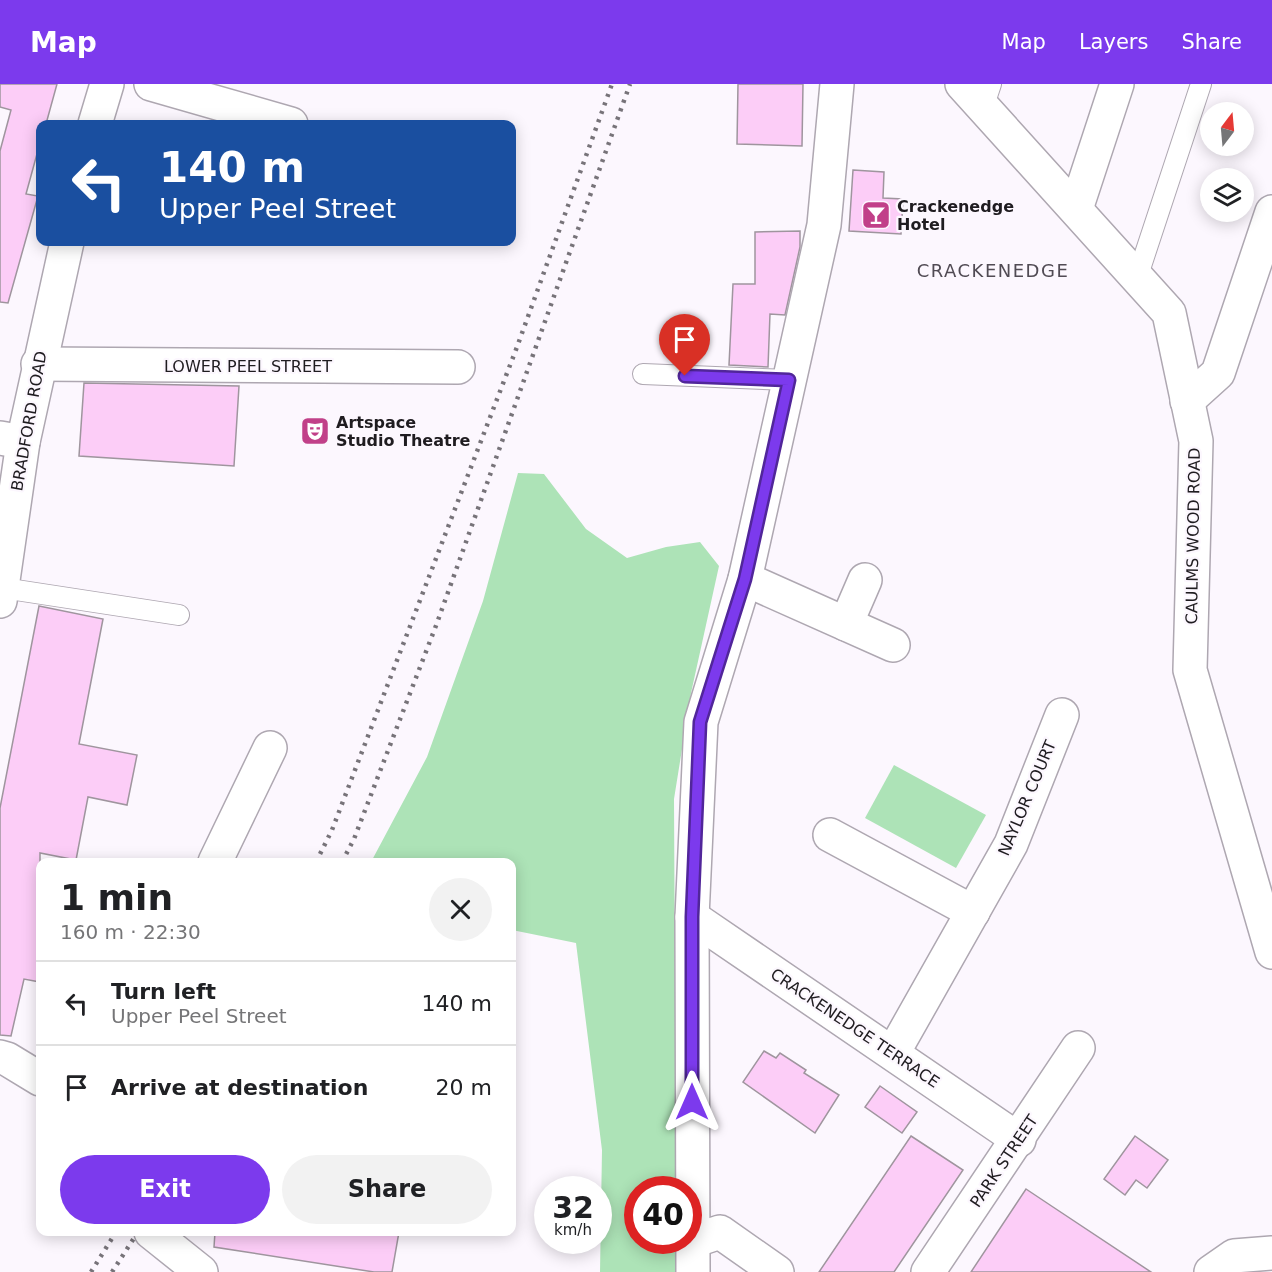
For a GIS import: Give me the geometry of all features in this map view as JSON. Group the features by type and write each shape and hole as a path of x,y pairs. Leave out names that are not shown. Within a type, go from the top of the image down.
{"street":[{"path":"96,120 107,84"},
{"path":"151,84 277,120"},
{"path":"693,1257 692,917 700,722 745,579 824,225 837,84"},
{"path":"1076,209 1117,84"},
{"name":"CAULMS WOOD ROAD","path":"979,91 1076,209 1169,312 1196,441 1190,670 1272,952"},
{"path":"1187,400 1218,373 1272,212"},
{"name":"BRADFORD ROAD","path":"2,595 11,440 38,364 66,246"},
{"name":"LOWER PEEL STREET","path":"38,364 458,367"},
{"path":"745,579 893,645"},
{"path":"846,624 865,580"},
{"name":"NAYLOR COURT","path":"893,1053 1011,844 1062,715"},
{"path":"217,858 270,748"},
{"path":"830,835 973,912"},
{"name":"CRACKENEDGE TERRACE","path":"692,917 1019,1140"},
{"name":"PARK STREET","path":"928,1272 1019,1140 1078,1048"},
{"path":"0,1058 8,1059 36,1076"},
{"path":"693,1257 720,1232 777,1272"},
{"path":"156,1236 201,1272"},
{"path":"1211,1272 1234,1256 1272,1253"}],"lane":[{"path":"1137,278 1201,84"},
{"path":"643,374 789,380"},
{"path":"2,595 179,615"}],"green space":[{"path":"518,473 544,474 586,529 627,558 666,547 700,542 719,566 691,693 674,799 676,1176 624,1176 624,1254 676,1254 677,1272 600,1272 600,1254 612,1254 612,1176 602,1176 602,1150 576,943 516,931 516,858 373,858 427,757 483,601"},
{"path":"894,765 986,815 956,868 865,818"}],"building":[{"path":"0,84 57,84 47,120 36,120 36,158 26,194 36,196 36,203 8,303 0,302 0,151 11,110 0,107"},
{"path":"738,84 803,84 802,146 737,144"},
{"name":"Crackenedge Hotel","path":"853,170 884,172 883,198 903,199 901,234 849,231"},
{"path":"800,231 800,247 785,315 770,314 768,367 729,365 733,284 755,284 755,232"},
{"path":"84,383 239,386 234,466 79,456"},
{"path":"39,606 103,619 79,744 137,755 127,805 88,797 76,858 40,853 40,858 36,858 36,981 24,979 11,1036 0,1035 0,808"},
{"path":"764,1051 776,1058 780,1053 806,1070 804,1073 839,1095 815,1133 743,1082"},
{"path":"880,1086 917,1112 902,1133 865,1107"},
{"path":"911,1136 963,1170 894,1272 819,1272"},
{"path":"1135,1136 1168,1160 1147,1188 1136,1180 1125,1195 1104,1179"},
{"path":"1026,1189 1050,1205 1151,1272 971,1272"},
{"path":"215,1236 398,1236 392,1272 374,1272 214,1247"}],"railway":[{"path":"318,858 332,830 517,347 612,84"},
{"path":"344,858 354,839 437,623 630,84"},
{"path":"91,1272 114,1236"},
{"path":"112,1272 135,1236"}],"place":[{"name":"Crackenedge Hotel","path":"876,215"},
{"name":"Artspace Studio Theatre","path":"315,431"}],"district":[{"name":"CRACKENEDGE","path":"993,270"}],"route":[{"path":"685,376 789,380 745,579 700,722 692,917 692,1102"}]}
